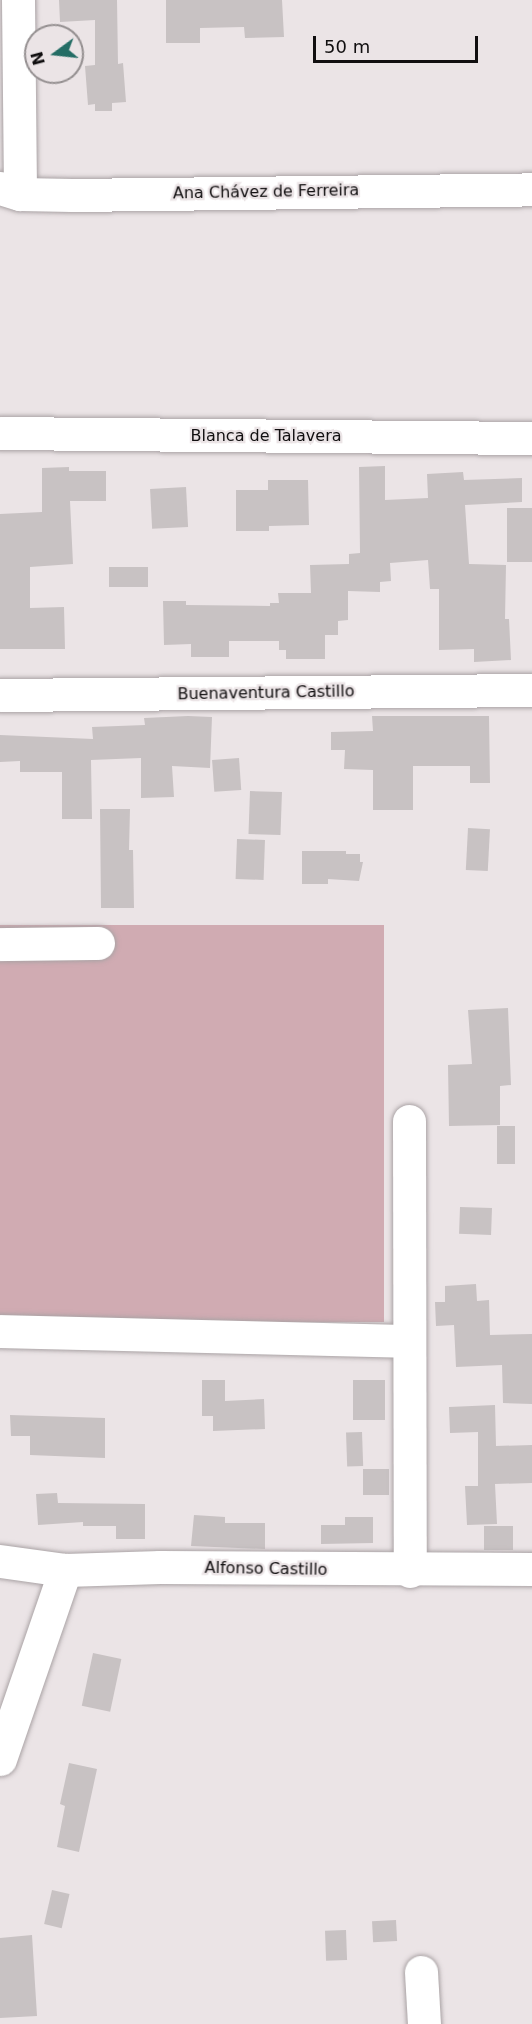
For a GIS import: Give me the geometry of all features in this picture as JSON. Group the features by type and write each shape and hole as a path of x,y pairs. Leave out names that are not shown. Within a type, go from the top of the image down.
{"street":[{"path":"10,191 18,0"},
{"name":"Ana Chávez de Ferreira","path":"10,191 532,189"},
{"name":"Blanca de Talavera","path":"0,433 532,438"},
{"name":"Buenaventura Castillo","path":"0,695 532,690"},
{"path":"0,944 98,943"},
{"path":"409,1121 410,1570"},
{"path":"0,1331 408,1341"},
{"name":"Alfonso Castillo","path":"0,1561 65,1570 160,1567 532,1569"},
{"path":"0,1759 65,1570"},
{"path":"422,1972 424,2024"}],"shaded area":[{"path":"0,925 384,925 384,1322 0,1322"}],"building":[{"path":"59,0 117,0 118,64 123,63 126,102 112,103 112,111 95,111 95,104 88,105 85,66 95,65 95,20 60,22"},
{"path":"166,0 282,0 284,37 245,38 244,27 200,28 200,43 166,43"},
{"path":"385,466 385,500 428,498 427,474 463,472 464,480 522,478 522,502 465,505 469,564 506,565 505,619 509,619 511,660 474,662 474,649 439,650 439,589 430,589 428,560 390,563 391,581 380,582 380,592 348,591 348,620 338,621 338,635 325,635 325,659 286,659 286,650 279,650 279,641 229,641 229,657 191,657 191,644 164,645 163,601 186,601 186,605 270,606 270,603 279,603 278,593 311,593 310,565 349,564 349,554 360,553 359,467"},
{"path":"69,467 69,471 106,471 106,501 70,501 73,564 30,567 30,608 64,607 65,649 0,649 0,514 42,512 42,468"},
{"path":"268,480 308,480 309,525 269,526 269,531 236,531 236,490 268,490"},
{"path":"186,487 188,527 152,529 150,489"},
{"path":"507,508 532,508 532,562 507,562"},
{"path":"109,567 148,567 148,587 109,587"},
{"path":"372,716 489,716 490,783 470,783 470,766 413,766 413,810 373,810 373,770 344,769 345,750 331,750 331,732 373,731"},
{"path":"212,717 210,768 172,766 174,797 141,798 141,758 91,760 92,819 62,819 62,772 20,772 20,761 0,762 0,735 93,739 92,727 145,725 144,718"},
{"path":"239,758 241,790 214,792 212,760"},
{"path":"250,791 282,792 280,835 248,834"},
{"path":"100,809 130,809 129,850 133,850 134,908 101,908"},
{"path":"468,828 490,829 488,871 466,870"},
{"path":"237,839 265,840 264,880 236,879"},
{"path":"302,851 346,851 346,854 360,854 360,862 363,862 359,881 328,879 328,884 302,884"},
{"path":"508,1008 511,1085 500,1086 500,1125 449,1126 448,1065 472,1064 468,1010"},
{"path":"497,1126 515,1126 515,1164 497,1164"},
{"path":"460,1207 492,1208 491,1235 459,1234"},
{"path":"476,1284 477,1301 489,1300 490,1335 532,1334 532,1404 503,1403 502,1365 456,1367 454,1325 436,1326 435,1302 445,1302 445,1286"},
{"path":"202,1380 225,1380 225,1401 264,1399 265,1429 213,1431 213,1416 202,1416"},
{"path":"353,1380 385,1380 385,1420 353,1420"},
{"path":"495,1405 496,1446 532,1445 532,1483 495,1484 497,1524 467,1525 465,1486 478,1486 478,1432 450,1433 449,1407"},
{"path":"10,1415 105,1418 105,1458 30,1455 30,1436 11,1436"},
{"path":"362,1432 363,1466 347,1467 346,1433"},
{"path":"363,1469 389,1469 389,1495 363,1495"},
{"path":"57,1493 58,1503 145,1504 145,1539 116,1539 116,1526 83,1526 83,1522 38,1525 36,1494"},
{"path":"194,1515 225,1517 225,1523 265,1523 265,1549 191,1546"},
{"path":"345,1517 373,1517 373,1543 321,1544 321,1525 345,1525"},
{"path":"484,1526 513,1526 513,1550 484,1550"},
{"path":"93,1653 121,1659 110,1712 82,1706"},
{"path":"69,1763 97,1769 79,1852 57,1847 65,1806 60,1804"},
{"path":"52,1890 70,1894 62,1928 44,1924"},
{"path":"396,1920 397,1941 373,1942 372,1921"},
{"path":"346,1930 347,1960 326,1961 325,1931"},
{"path":"32,1935 37,2016 0,2018 0,1938"}]}
